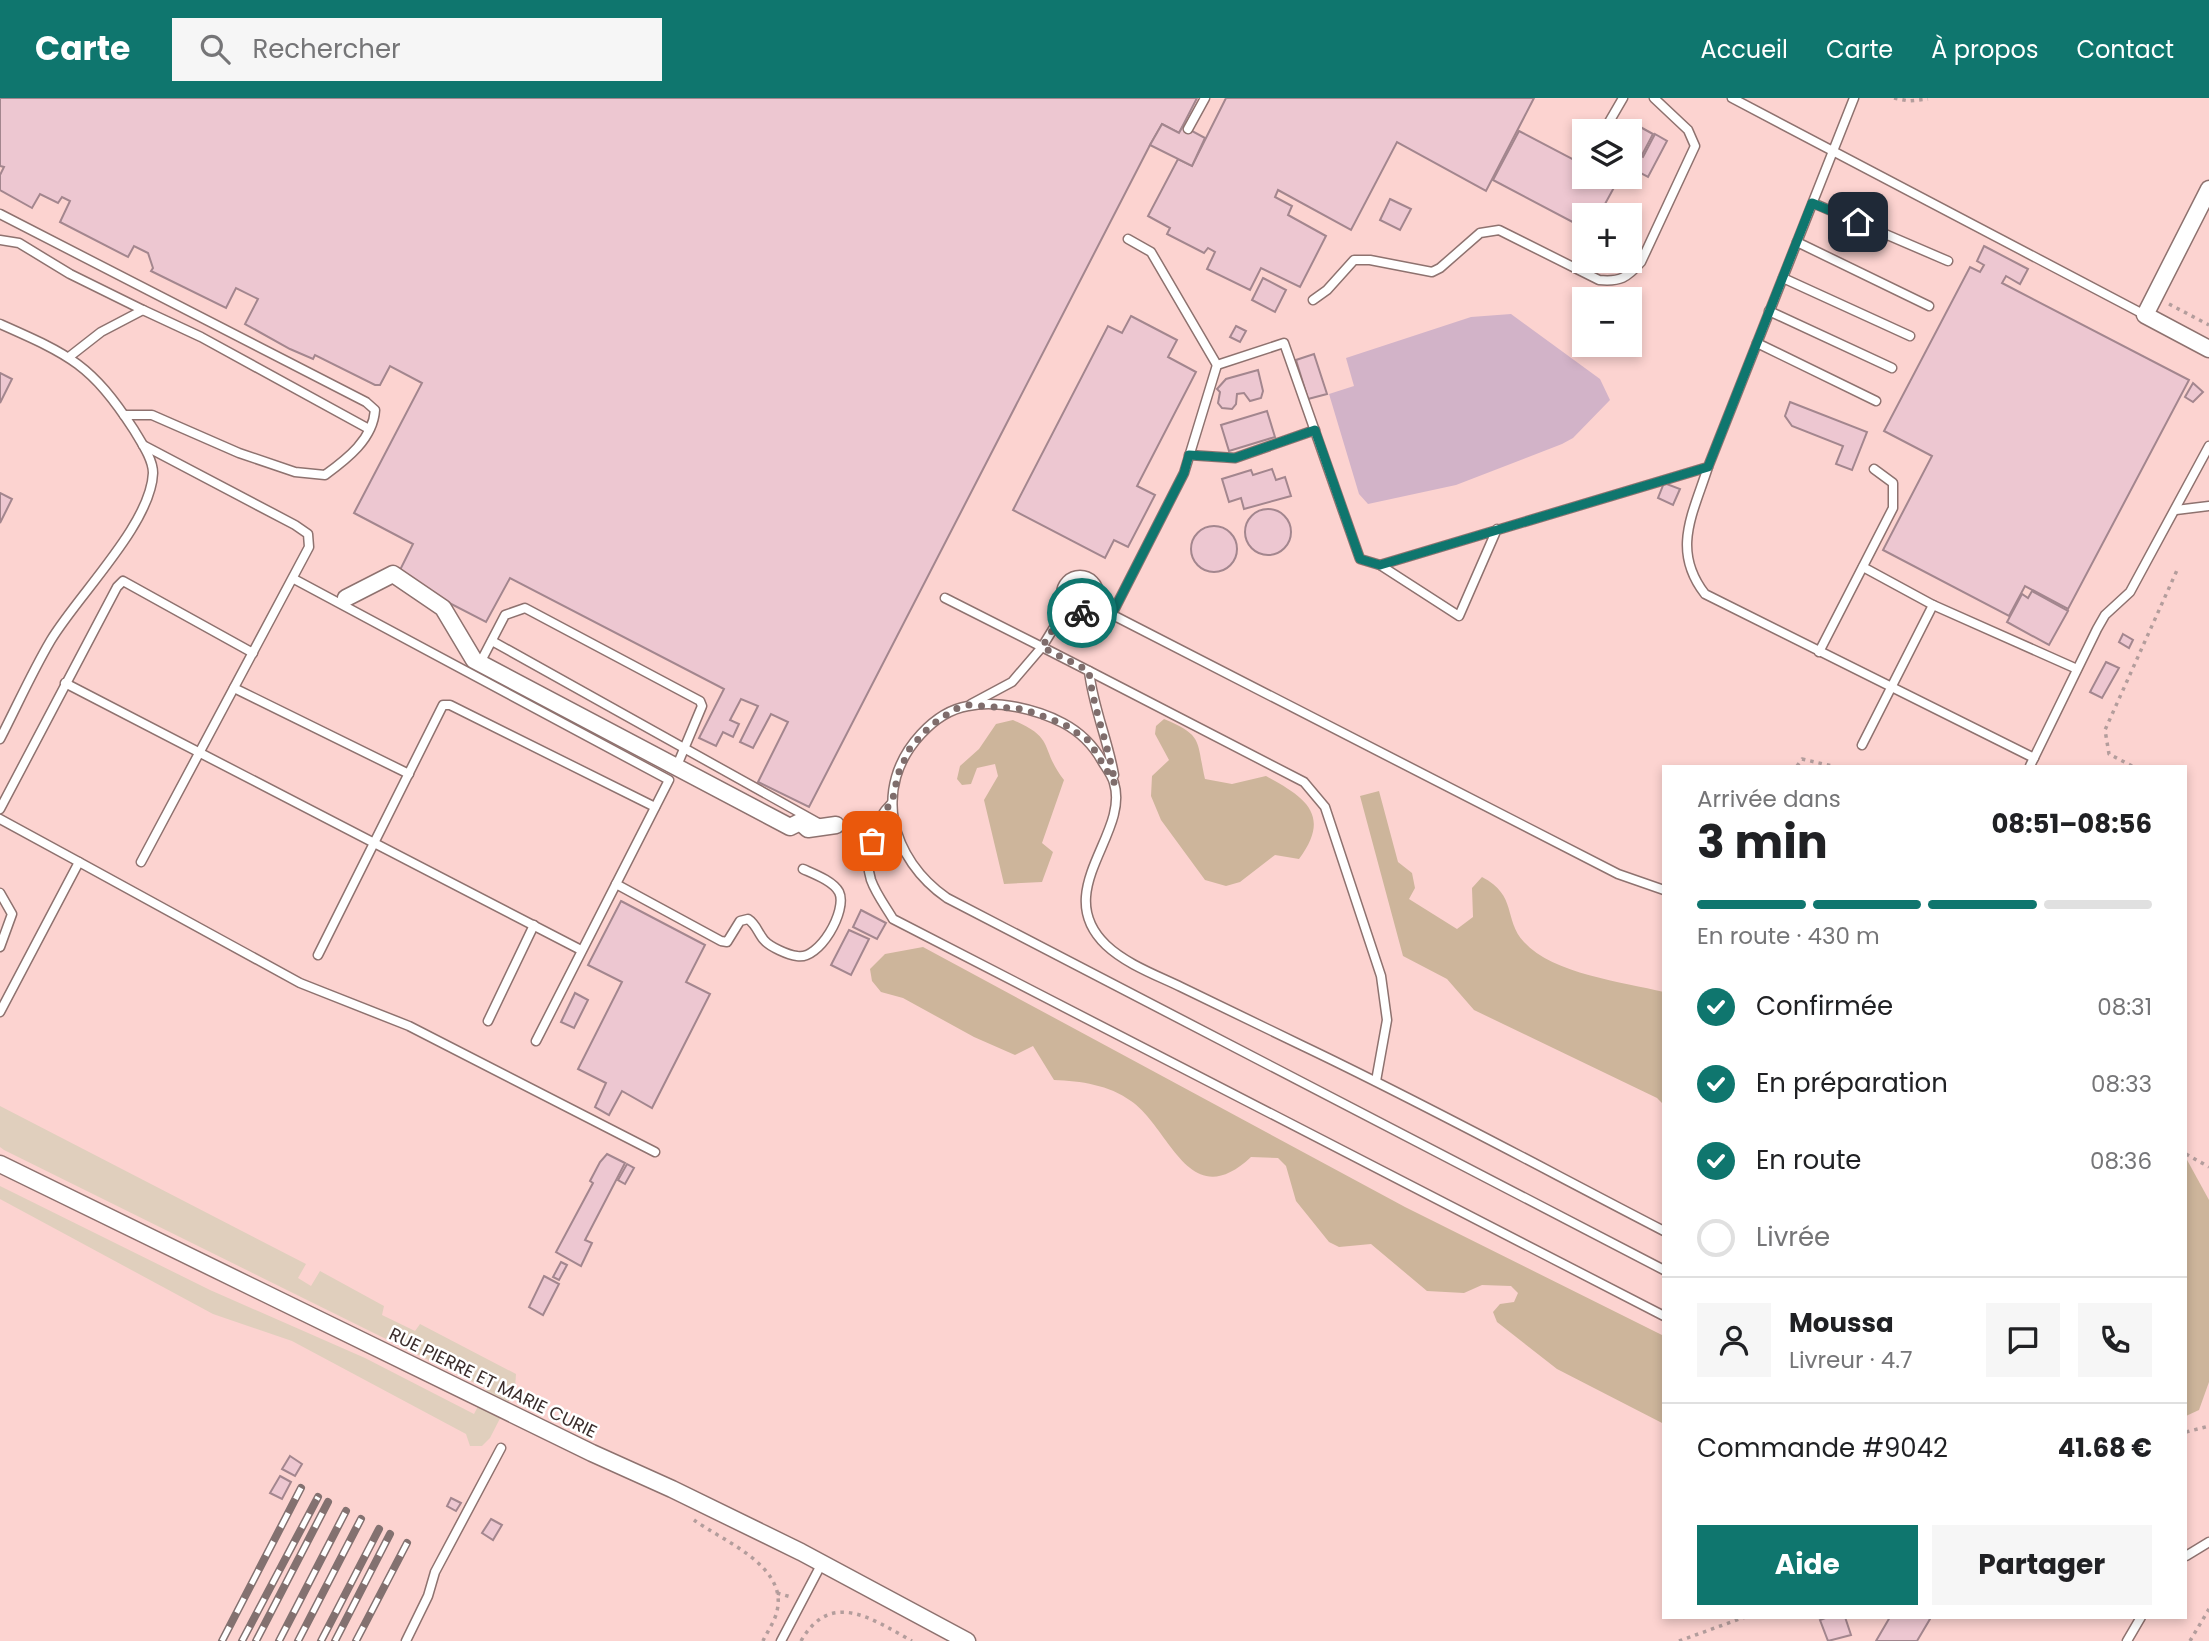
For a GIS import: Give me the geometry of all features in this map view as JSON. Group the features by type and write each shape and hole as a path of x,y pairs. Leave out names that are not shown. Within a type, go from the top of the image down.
{"street":[{"path":"2209,189 2145,315 2209,349"},
{"path":"346,598 393,574 443,608 478,669 673,773 790,827 800,822 808,829 830,826"},
{"name":"RUE PIERRE ET MARIE CURIE","path":"0,1164 822,1563 967,1641"}],"lane":[{"path":"1188,129 1205,98"},
{"path":"1611,119 1623,98"},
{"path":"1312,300 1327,290 1354,260 1370,260 1432,272 1480,233 1499,230 1600,280 1618,282 1641,262 1695,146 1688,130 1654,98"},
{"path":"1732,98 2145,315"},
{"path":"1854,98 1708,467 1686,535 1687,561 1692,577 1705,594 2034,758"},
{"path":"1812,203 1948,261"},
{"path":"0,214 366,402 375,410 369,429 352,456 325,475 295,472 239,453 152,415 124,415"},
{"path":"1112,614 1184,473 1217,365 1151,252 1128,239"},
{"path":"0,240 19,243 70,274 201,337 369,429"},
{"path":"1797,242 1929,306"},
{"path":"1783,278 1910,336"},
{"path":"69,357 101,332 142,310"},
{"path":"1769,312 1892,368"},
{"path":"0,324 69,357 107,390 144,445 153,471 148,496 127,534 52,639 0,739"},
{"path":"1757,342 1876,401"},
{"path":"1217,365 1284,344 1360,559 1380,565 1460,616 1497,529"},
{"path":"1189,455 1235,458 1315,430"},
{"path":"141,862 309,547 308,534 144,445"},
{"path":"2030,765 2101,622 2130,592 2209,446"},
{"path":"1380,565 1708,467"},
{"path":"1819,652 1893,508 1893,483 1874,469"},
{"path":"2176,510 2209,506"},
{"path":"1863,567 1933,605 2077,669"},
{"path":"1097,602 1086,612 1079,614 1066,608 1060,596 1063,585 1078,575 1085,576 1096,585 1097,602 1112,614 1618,874 1662,889"},
{"path":"294,579 478,669 505,615 525,608 700,701 702,706 673,773 536,1041"},
{"path":"0,809 117,587 124,581 253,653"},
{"path":"945,598 1304,782 1317,794 1325,807 1350,876 1381,976 1387,1020 1377,1081"},
{"path":"1862,745 1933,605"},
{"path":"1066,608 1042,647 1012,682 955,709 930,726 910,748 898,774 892,803 894,821 905,854 925,883 947,898 1662,1269"},
{"path":"492,641 830,826"},
{"path":"1089,671 1092,694 1109,747 1115,784 1111,818 1093,863 1086,899 1089,916 1104,943 1141,968 1377,1081 1662,1230"},
{"path":"65,683 581,950"},
{"path":"233,688 409,774"},
{"path":"318,955 441,709 447,704 655,807"},
{"path":"968,705 1023,709 1064,724 1089,741 1115,784"},
{"path":"892,803 877,825 869,861 873,884 893,919 1662,1315"},
{"path":"0,819 300,983 410,1026 655,1152"},
{"path":"0,1012 79,862"},
{"path":"616,884 721,942 727,942 740,921 748,919 765,943 794,956 811,956 827,937 839,910 839,893 825,880 803,869"},
{"path":"0,893 12,914 0,947"},
{"path":"488,1021 534,925"},
{"path":"406,1641 428,1596 435,1572 501,1448"},
{"path":"2187,1555 2209,1542"},
{"path":"781,1641 822,1563"},
{"path":"2127,1641 2140,1619"}],"path":[{"path":"1894,98 1909,101 1928,99"},
{"path":"2174,292 2168,303 2209,325"},
{"path":"2130,765 2109,754 2105,730 2178,568"},
{"path":"1798,765 1802,759 1828,765"},
{"path":"2187,1155 2209,1167"},
{"path":"2187,1432 2209,1426"},
{"path":"688,1516 750,1555 774,1582 777,1613 763,1641"},
{"path":"2190,1641 2209,1609"},
{"path":"801,1641 811,1623 832,1612 859,1614 912,1641"},
{"path":"1679,1641 1740,1619"}],"shaded area":[{"path":"0,98 2209,98 2209,1641 0,1641"},
{"path":"1511,314 1600,379 1610,400 1573,438 1562,444 1456,485 1368,504 1359,494 1329,394 1354,386 1346,358 1471,317"},
{"path":"1164,719 1192,735 1199,747 1205,779 1232,784 1266,776 1302,800 1310,809 1313,830 1309,844 1299,859 1275,855 1240,882 1226,886 1205,880 1161,820 1151,796 1152,776 1169,760 1155,734 1156,726"},
{"path":"1013,720 1042,739 1064,780 1042,843 1053,852 1042,882 1004,884 984,800 998,776 995,764 977,768 971,784 962,785 957,779 960,766 979,749 996,724"},
{"path":"1379,791 1398,862 1412,873 1415,888 1409,899 1457,929 1473,917 1472,888 1482,877 1501,892 1518,933 1537,953 1570,969 1662,992 1662,1103 1657,1098 1474,1010 1447,979 1403,956 1360,796"},
{"path":"923,947 1405,1207 1662,1335 1662,1423 1557,1369 1497,1322 1493,1312 1500,1304 1514,1302 1518,1293 1511,1286 1482,1285 1464,1293 1427,1291 1371,1244 1339,1247 1329,1242 1296,1201 1286,1166 1278,1158 1251,1157 1230,1172 1212,1177 1196,1172 1183,1161 1131,1101 1094,1085 1054,1080 1033,1046 1015,1055 974,1037 903,998 881,992 872,981 870,969 885,954"},
{"path":"0,1106 306,1264 298,1278 311,1286 320,1271 384,1306 382,1315 415,1331 420,1324 516,1374 515,1389 490,1438 482,1446 470,1446 466,1434 292,1341 213,1314 0,1199 0,1186 210,1290 365,1358 474,1414 487,1389 4,1150 0,1147"},
{"path":"2187,1160 2209,1200 2209,1382 2199,1410 2187,1416"}],"building":[{"path":"0,98 1197,98 1179,133 1162,124 1150,145 809,807 758,782 788,722 771,714 753,748 740,742 758,706 741,699 730,720 739,724 733,737 723,732 716,746 699,738 724,689 510,578 486,622 397,576 413,544 354,513 422,383 390,366 380,385 375,385 315,355 313,359 290,349 245,324 258,299 236,288 226,308 151,271 153,268 148,253 134,246 128,257 60,222 70,201 62,197 58,203 40,194 32,208 0,190 0,175 4,167 0,166"},
{"path":"1226,98 1534,98 1486,191 1397,142 1351,230 1278,190 1275,197 1292,206 1288,215 1326,236 1300,287 1261,268 1250,290 1207,269 1215,252 1208,248 1204,253 1167,234 1170,228 1148,216 1178,159 1192,166"},
{"path":"1162,124 1179,133 1183,126 1205,138 1192,166 1150,145"},
{"path":"1642,128 1653,134 1642,155"},
{"path":"1519,131 1572,159 1572,189 1613,189 1606,203 1572,203 1572,222 1493,180"},
{"path":"1655,134 1667,141 1648,177 1642,174 1643,157"},
{"path":"1390,199 1411,209 1400,230 1380,220"},
{"path":"1984,246 2028,269 2020,284 2006,276 2002,283 2189,380 2068,609 2025,586 2009,616 1883,550 1932,456 1884,431 1970,267 1980,272 1984,265 1977,261"},
{"path":"1263,278 1286,290 1275,312 1252,300"},
{"path":"1131,316 1177,340 1168,357 1196,372 1137,486 1155,495 1128,547 1114,540 1105,558 1013,510 1108,326 1122,333"},
{"path":"1236,326 1246,331 1240,342 1230,337"},
{"path":"1314,354 1327,394 1308,399 1296,360"},
{"path":"1258,370 1263,391 1261,398 1250,401 1244,393 1237,394 1236,404 1232,409 1222,408 1218,403 1220,392 1217,389 1226,379"},
{"path":"0,373 12,379 0,403"},
{"path":"2193,383 2203,392 2193,402 2185,397"},
{"path":"1790,402 1867,432 1852,470 1836,464 1843,446 1792,426 1785,416"},
{"path":"1267,411 1275,437 1229,451 1221,425"},
{"path":"1272,469 1276,480 1285,477 1291,496 1244,509 1241,498 1229,502 1222,479 1251,470 1253,475"},
{"path":"1664,483 1680,489 1673,505 1658,498"},
{"path":"0,493 12,499 0,523"},
{"path":"1268,509 1285,515 1291,532 1285,549 1268,555 1251,549 1245,532 1251,515"},
{"path":"1214,526 1231,532 1237,549 1231,566 1214,572 1197,566 1191,549 1197,532"},
{"path":"2032,591 2068,611 2049,645 2007,622 2022,594 2028,598"},
{"path":"2123,634 2133,640 2129,648 2119,642"},
{"path":"2106,662 2119,668 2102,698 2090,692"},
{"path":"621,901 705,945 686,982 710,994 652,1108 622,1091 609,1115 595,1107 606,1083 578,1069 622,982 588,965"},
{"path":"861,910 886,923 877,939 853,927"},
{"path":"849,930 869,939 851,975 831,965"},
{"path":"575,993 588,1000 574,1028 561,1022"},
{"path":"607,1154 625,1163 585,1240 592,1243 581,1266 556,1252 593,1183 590,1181"},
{"path":"627,1164 634,1168 625,1184 618,1180"},
{"path":"561,1262 567,1265 559,1280 553,1277"},
{"path":"544,1276 559,1284 543,1315 529,1307"},
{"path":"290,1456 302,1464 295,1476 282,1469"},
{"path":"280,1476 291,1482 282,1499 270,1493"},
{"path":"451,1498 461,1503 456,1511 447,1506"},
{"path":"491,1519 502,1525 493,1540 482,1533"},
{"path":"1846,1619 1851,1635 1828,1641 1820,1620"},
{"path":"1889,1619 1930,1619 1917,1641 1876,1641"}],"railway":[{"path":"222,1641 301,1488"},
{"path":"242,1641 318,1497"},
{"path":"256,1641 328,1502"},
{"path":"279,1641 346,1511"},
{"path":"298,1641 361,1519"},
{"path":"321,1641 379,1529"},
{"path":"335,1641 390,1534"},
{"path":"356,1641 407,1543"}],"way so far":[{"path":"872,841 884,811 892,803 898,774 910,748 919,736 943,716 968,705 1001,705 1023,709 1064,724 1089,741 1115,784 1109,747 1092,694 1089,671 1042,647 1066,608 1071,612 1082,613"}],"route":[{"path":"1082,613 1094,607 1097,602 1103,610 1112,614 1184,473 1189,455 1215,459 1235,458 1315,430 1360,559 1380,565 1708,467 1812,203 1858,222"}]}
